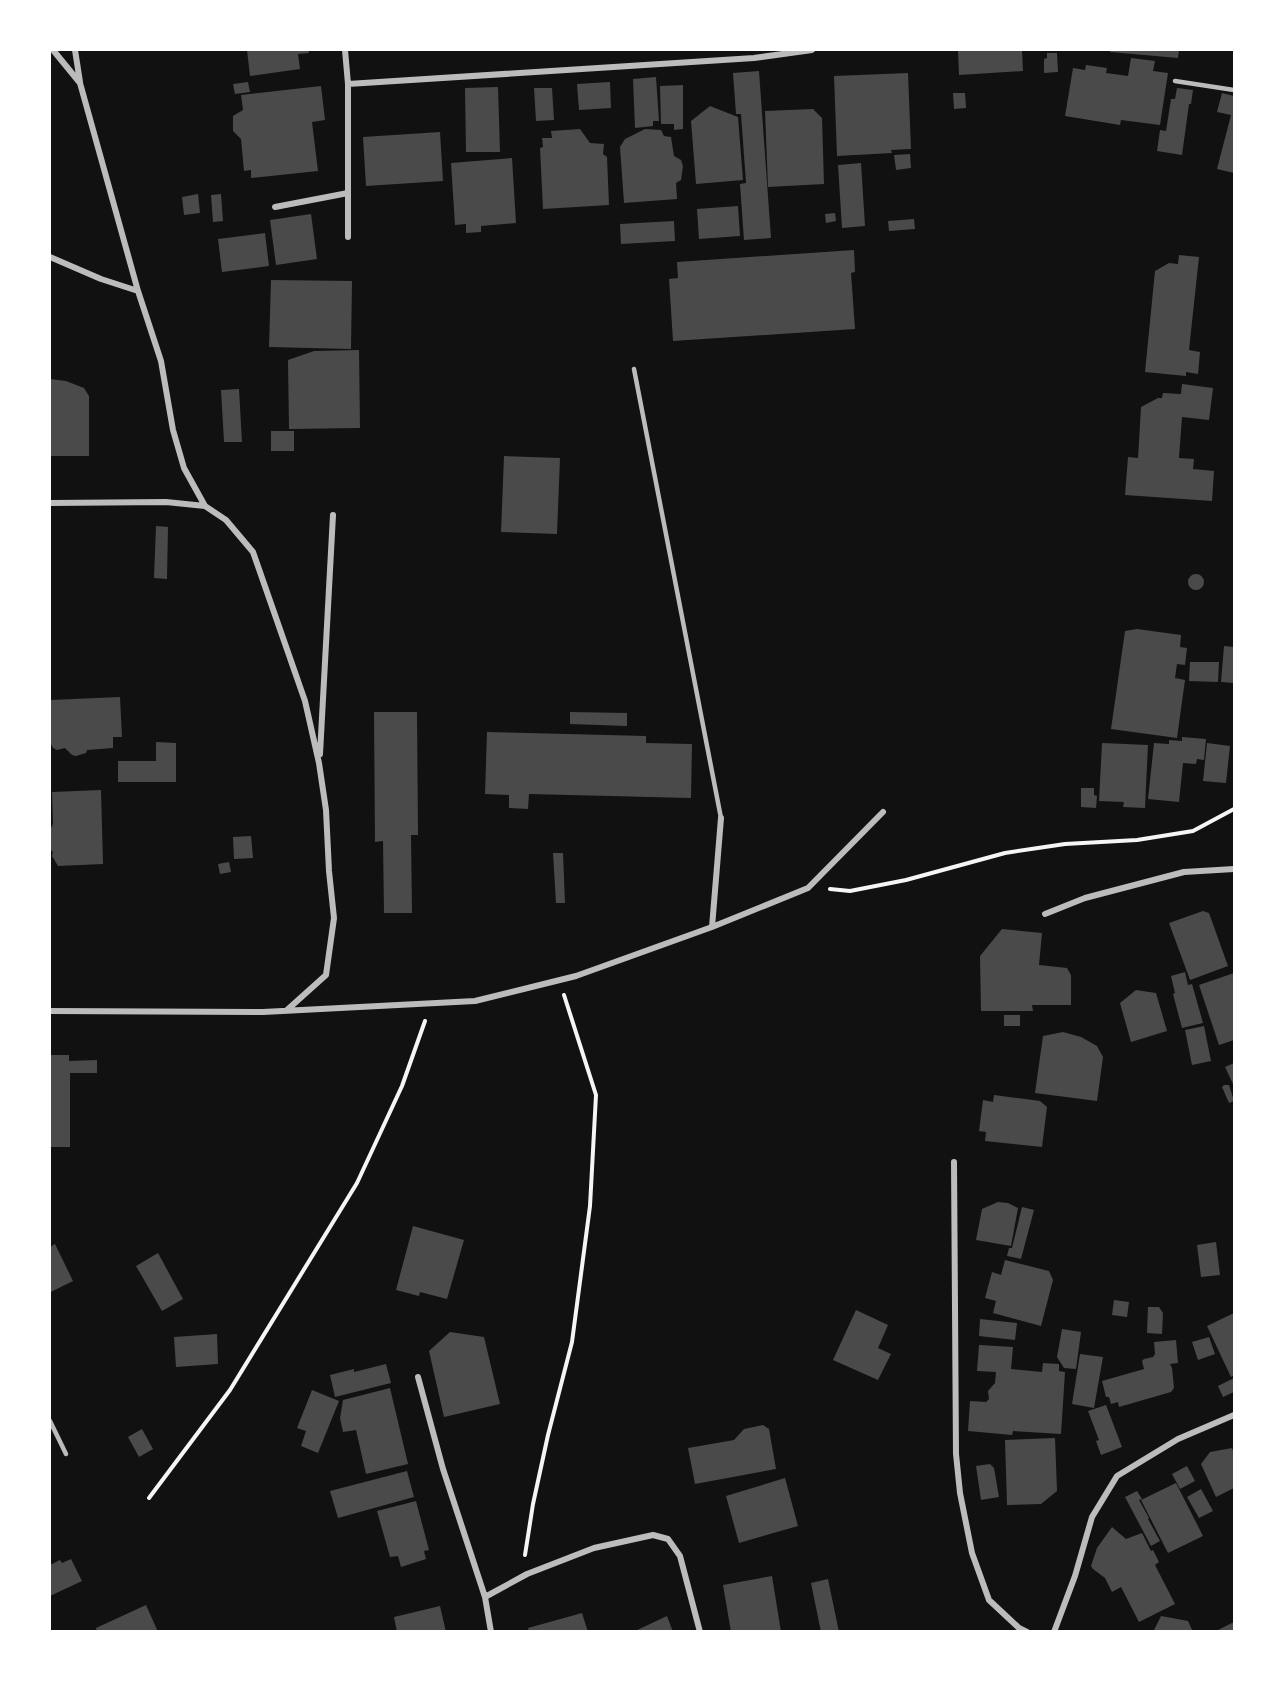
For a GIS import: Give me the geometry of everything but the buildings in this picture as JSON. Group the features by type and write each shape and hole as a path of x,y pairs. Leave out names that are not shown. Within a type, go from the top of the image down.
{"street":[{"path":"53,50 80,83"},
{"path":"75,50 80,83 138,291 161,361 173,430 184,468 205,506 226,520 253,552 305,701 319,763 326,810 334,918 326,975 286,1010"},
{"path":"345,50 348,84 348,237"},
{"path":"754,50 754,58"},
{"path":"348,84 754,58 812,50"},
{"path":"275,207 348,193"},
{"path":"50,257 101,279 138,291"},
{"path":"50,502 166,502 205,506"},
{"path":"319,763 333,515"},
{"path":"50,1011 263,1012 475,1001 598,968 712,927 808,888 883,812"},
{"path":"712,927 721,818"},
{"path":"1045,914 1085,898 1184,872 1234,869"},
{"path":"954,1162 956,1443 960,1493 972,1553 989,1600 1019,1628 1027,1632"},
{"path":"418,1377 443,1469 485,1596 491,1632"},
{"path":"1054,1632 1075,1576 1092,1517 1117,1476 1178,1439 1234,1415"},
{"path":"485,1596 527,1574 594,1548 653,1535 668,1539 680,1556 700,1632"}],"lane":[{"path":"1175,81 1234,90"},
{"path":"634,369 721,818"},
{"path":"50,1421 66,1454"}],"path":[{"path":"808,888 850,891 906,880 1005,853 1065,844 1137,840 1193,831 1234,809"},
{"path":"527,1574 525,1557 533,1504 572,1342 590,1206 596,1095 559,980"},
{"path":"150,1498 230,1390 357,1183 402,1086 431,1004"}]}
